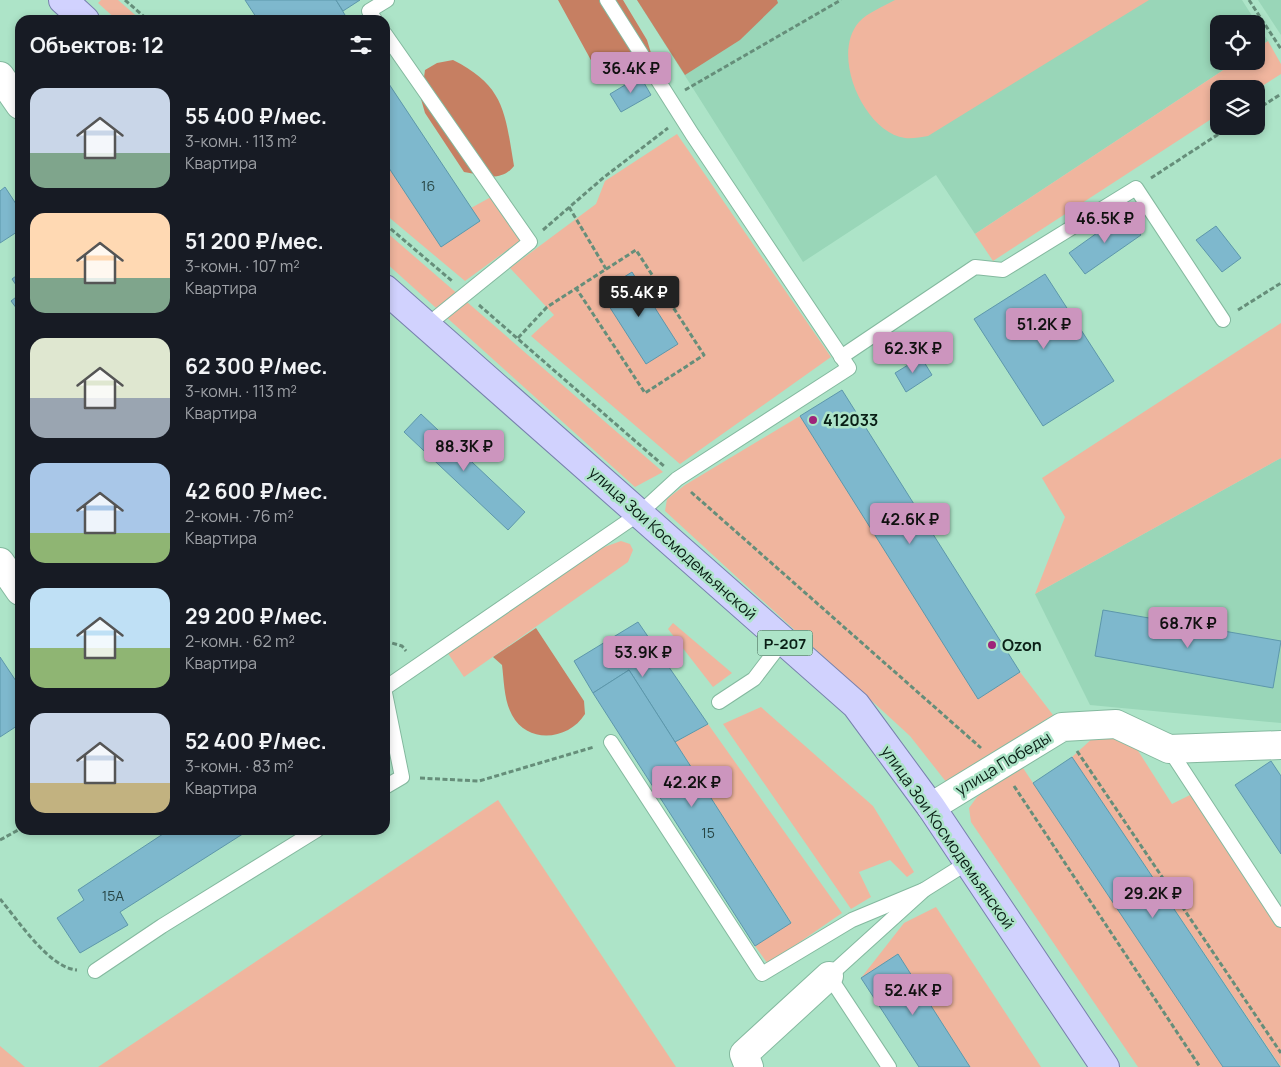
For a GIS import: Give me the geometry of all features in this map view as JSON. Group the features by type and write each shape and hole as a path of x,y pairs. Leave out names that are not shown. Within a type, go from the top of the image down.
{"main road":[{"path":"63,0 80,15"},
{"name":"улица Зои Космодемьянской","path":"390,294 856,705 931,807 1106,1067"}],"street":[{"path":"0,76 15,98"},
{"path":"0,562 15,584"},
{"name":"улица Победы","path":"931,807 1062,727 1116,724 1169,749 1281,745"},
{"path":"749,1067 744,1054 829,976"}],"lane":[{"path":"372,15 369,11 387,0"},
{"path":"390,685 640,513 678,479 848,368 669,99 607,0"},
{"path":"390,41 530,242 426,326"},
{"path":"841,356 975,267 1004,270 1136,188 1223,320"},
{"path":"719,702 754,679 783,640"},
{"path":"390,718 402,777 390,784"},
{"path":"611,742 762,974 852,920 924,890 967,863"},
{"path":"1169,749 1281,920"},
{"path":"95,971 162,926 308,835"},
{"path":"889,1067 829,976 924,890"}],"path":[{"path":"125,0 142,15"},
{"path":"669,99 841,0"},
{"path":"1249,0 1281,49"},
{"path":"1265,104 1281,94"},
{"path":"530,242 569,207 682,118"},
{"path":"1136,188 1217,135"},
{"path":"569,207 606,269"},
{"path":"390,228 644,447 1000,765 1200,1067"},
{"path":"518,338 547,307 576,288 636,250 704,355 645,393 576,288"},
{"path":"1223,320 1281,284"},
{"path":"1062,727 1281,1053"},
{"path":"402,777 479,781 611,742"},
{"path":"0,840 15,832"},
{"path":"0,899 52,960 69,970 95,971"}],"shaded area":[{"path":"101,0 118,0 135,15 111,15 98,3"},
{"path":"558,0 623,0 647,40 651,53 633,69 623,74 598,73"},
{"path":"637,0 1242,0 1252,15 1210,15 1210,70 1223,70 975,234 936,175 803,262"},
{"path":"637,0 777,0 778,3 740,40 685,75"},
{"path":"895,0 1149,0 928,136 905,138 890,133 876,122 865,107 856,90 850,72 848,53 851,36 859,22"},
{"path":"1258,0 1281,0 1281,35"},
{"path":"1268,41 1281,64 1281,74 1265,84 1265,80 1210,80 1210,120 993,261 975,234 1223,70 1265,70 1265,43"},
{"path":"453,60 483,80 493,91 500,103 508,131 514,166 503,175 484,176 464,172 425,113 421,99 425,70 437,63"},
{"path":"677,134 831,357 680,464 531,336 554,315 510,268 596,204 605,181"},
{"path":"390,170 441,247 480,221 471,208 491,197 521,240 465,281 390,218"},
{"path":"390,235 663,472 635,487 390,266"},
{"path":"1281,323 1281,458 1035,594 1065,517 1042,478"},
{"path":"800,416 978,698 1020,672 1053,715 947,783 910,736 665,511 667,499 685,485"},
{"path":"1281,458 1281,723 1090,705 1035,594"},
{"path":"621,541 630,544 633,550 628,562 464,677 447,652 596,550"},
{"path":"673,623 732,673 713,687 668,629"},
{"path":"536,628 584,701 585,714 578,723 559,734 548,736 528,731 519,725 512,715 506,697 502,665 493,657"},
{"path":"761,707 873,806 914,872 907,877 890,860 859,872 871,897 851,909 723,724"},
{"path":"708,724 842,913 768,964 755,946 791,922 675,742"},
{"path":"1128,735 1172,804 1196,792 1281,920 1281,1067 1072,757 1094,737"},
{"path":"1021,765 1223,1067 1138,1067 971,822 969,808 977,797"},
{"path":"498,800 676,1067 98,1067"},
{"path":"936,907 1041,1067 970,1067 898,954 861,978 904,923"},
{"path":"0,1046 25,1067 0,1067"}],"building":[{"path":"245,0 336,0 345,15 255,15"},
{"path":"336,0 360,0 343,11"},
{"path":"640,76 651,95 621,112 610,94"},
{"path":"390,86 480,221 441,247 390,170"},
{"path":"5,187 15,202 15,233 0,243 0,191"},
{"path":"1125,213 1141,235 1085,274 1069,253"},
{"path":"1216,226 1241,258 1222,272 1196,240"},
{"path":"632,272 678,344 646,364 600,292"},
{"path":"1045,274 1114,381 1043,426 974,319"},
{"path":"15,298 15,306 11,301"},
{"path":"921,357 932,375 906,392 895,373"},
{"path":"842,390 1020,672 978,699 800,416"},
{"path":"421,414 525,512 508,530 404,432"},
{"path":"1103,610 1281,641 1273,688 1095,656"},
{"path":"638,622 708,724 675,742 629,670 593,693 574,661"},
{"path":"0,657 15,680 15,727 0,737"},
{"path":"629,670 791,923 755,946 593,693"},
{"path":"1072,757 1280,1067 1223,1067 1033,783"},
{"path":"1271,761 1281,776 1281,854 1235,785"},
{"path":"161,835 241,835 120,912 128,925 80,953 57,918 84,900 78,890"},
{"path":"898,954 970,1067 919,1067 861,978"}],"place":[{"name":"412033","path":"813,420"},
{"name":"Ozon","path":"992,645"}]}
